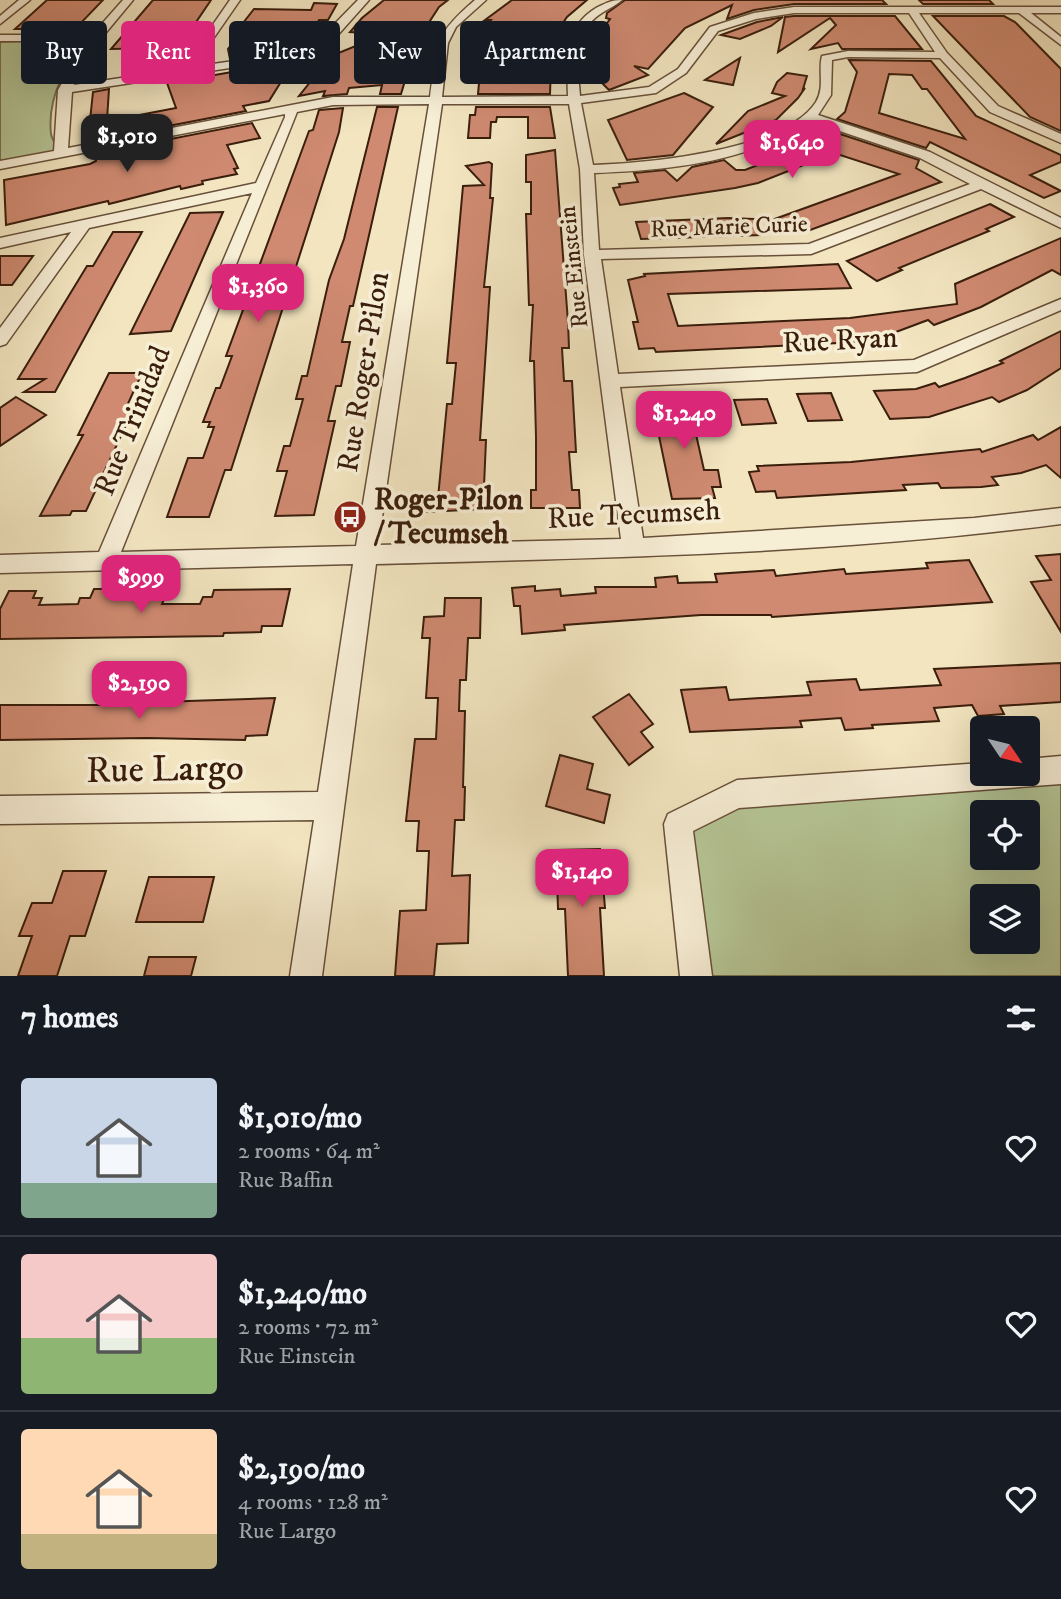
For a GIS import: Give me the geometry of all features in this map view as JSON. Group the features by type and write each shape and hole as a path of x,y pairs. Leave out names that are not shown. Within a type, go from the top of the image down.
{"street":[{"path":"0,22 25,0"},
{"path":"107,23 128,0"},
{"path":"215,29 235,0"},
{"path":"215,67 312,53 322,48 341,21 364,0"},
{"name":"Rue Roger-Pilon","path":"306,976 387,405 431,142 434,99 443,43 452,26 481,0"},
{"name":"Rue Einstein","path":"617,0 591,16 577,32 572,48 574,100 587,169 592,255 633,548"},
{"path":"1010,0 1061,42"},
{"path":"0,165 333,101 574,100 652,90 682,71 714,29 754,16 794,10 1061,10"},
{"path":"912,10 943,55 994,109 1061,139"},
{"path":"0,38 21,38"},
{"path":"587,169 644,167 702,159 744,149 810,117 822,101 828,81 826,58 848,54 943,55"},
{"path":"64,90 121,81"},
{"path":"61,153 64,90 67,84"},
{"name":"Rue Trinidad","path":"107,559 291,110"},
{"path":"810,117 925,155 1061,224"},
{"name":"Rue Marie Curie","path":"592,255 811,249 982,184"},
{"path":"0,243 259,187"},
{"path":"0,340 84,225"},
{"name":"Rue Ryan","path":"610,381 917,366 1061,304"},
{"name":"Rue Tecumseh","path":"0,564 107,559 367,556 633,548 974,527 1061,516"},
{"path":"1040,772 1061,771"},
{"path":"696,976 678,824 737,794 970,777"},
{"name":"Rue Largo","path":"1,814 330,806"}],"green space":[{"path":"21,41 21,84 59,84 52,107 51,134 61,153 0,163 0,42"},
{"path":"1061,770 1061,976 696,976 678,824 737,794 970,777 970,786 1040,786 1040,772"}],"building":[{"path":"47,0 103,0 83,21 24,21"},
{"path":"153,0 211,0 197,21 135,21"},
{"path":"384,0 448,0 439,7 430,21 359,21"},
{"path":"512,0 587,0 564,21 485,20"},
{"path":"625,0 882,0 886,4 794,4 754,10 727,19 732,5 685,28 648,69 634,66 648,75 609,90 603,84 610,84 610,19 606,18 607,13"},
{"path":"919,0 989,0 993,4 923,4"},
{"path":"314,3 337,4 328,20 245,21 254,9 311,10"},
{"path":"895,16 922,49 842,49 838,43 811,49 836,25 830,18 778,52 785,17"},
{"path":"933,16 1004,16 1015,22 1061,69 1061,131 1030,117"},
{"path":"783,17 771,26 740,39 721,35 757,22"},
{"path":"121,37 121,49 111,49"},
{"path":"354,47 354,84 404,84 401,94 380,94 382,85 349,88 347,94 323,96 325,91 299,96 309,84 340,84 340,52"},
{"path":"740,58 733,85 705,80"},
{"path":"849,60 931,61 976,116 1061,155 1061,162 1030,175 1061,191 1044,198 930,142 926,148 837,119 845,112 857,72","holes":["889,74 912,75 922,89 927,89 965,139 879,113"]},
{"path":"229,72 229,84 280,84 269,101 243,106 246,111 91,141 89,130 93,92 109,89 107,120 113,120 176,108 167,84 215,84 215,75"},
{"path":"787,73 807,76 803,89 805,88 776,120 716,144 748,111 785,96 772,93 777,82"},
{"path":"479,84 550,84 550,94 478,94"},
{"path":"684,93 713,107 673,155 627,160 608,120"},
{"path":"377,107 398,107 353,306 350,306 342,342 350,342 341,386 336,386 328,421 335,421 314,515 275,516 287,471 277,471 284,446 290,446 303,399 296,399 302,376 307,376 329,280 344,239"},
{"path":"476,107 550,107 555,138 528,138 528,117 497,117 496,122 491,122 490,138 468,138 470,115 475,115"},
{"path":"343,108 339,132 231,470 225,470 209,517 167,517 188,458 203,458 214,427 208,427 210,422 203,422 232,356 226,356 309,131 313,130 319,110"},
{"path":"252,123 260,138 227,145 238,168 234,169 237,174 202,181 203,184 181,189 180,186 6,225 4,180 90,164 96,161 94,154"},
{"path":"825,129 919,160 916,168 941,182 802,233 784,231 772,220 899,174 834,153 758,183 735,188 620,205 613,188 620,187 619,184 638,182 634,173 665,170 677,181 692,167 724,160 736,170 745,170 786,154"},
{"path":"555,150 568,322 569,348 562,348 564,381 572,381 576,452 569,452 572,490 579,490 580,508 531,508 531,490 536,490 536,437 534,361 530,361 533,305 529,305 526,214 531,214 531,182 526,182 526,155"},
{"path":"489,162 492,164 490,198 493,198 484,287 490,287 480,440 486,440 483,509 407,513 406,498 438,498 447,404 452,404 456,363 447,363 463,186 484,185 466,166"},
{"path":"990,204 1014,217 986,229 989,231 899,268 902,270 877,281 847,261"},
{"path":"223,212 171,331 130,334 190,213"},
{"path":"754,219 761,235 641,239 636,222"},
{"path":"113,232 142,232 55,392 24,392 45,379 18,379 87,266 93,266"},
{"path":"1061,238 1061,275 1052,270 981,307 934,325 928,320 896,332 856,337 858,342 656,352 654,348 639,349 633,322 638,322 628,280 645,276 644,274 838,264 851,288 668,294 678,326 850,318 957,304 955,284"},
{"path":"0,256 33,256 12,285 0,285"},
{"path":"1061,331 1061,368 1027,390 999,402 992,397 929,417 890,419 874,391 916,389 935,383 939,387 1003,363 1000,361"},
{"path":"109,373 142,373 126,408 134,408 86,511 72,511 70,515 40,516 83,435 78,435"},
{"path":"831,393 842,420 808,421 797,394"},
{"path":"16,397 46,415 0,446 0,408"},
{"path":"693,397 698,421 693,421 704,470 718,470 721,487 712,487 715,498 672,499 654,412 662,412 660,398"},
{"path":"767,399 776,423 742,425 734,400"},
{"path":"1061,427 1061,478 1046,465 1021,473 992,477 998,485 941,488 938,483 903,485 906,490 777,498 775,491 756,492 749,472 759,471 757,466 851,462 980,449 982,452 1033,435 1038,440"},
{"path":"1061,554 1061,632 1031,582 1051,580 1036,556"},
{"path":"969,560 992,602 772,617 701,615 564,625 565,630 522,634 520,606 514,606 512,588 535,586 535,591 560,589 561,596 596,593 595,587 656,587 655,578 677,576 678,583 717,582 715,574 774,570 776,576 844,569 846,574 928,568 926,563"},
{"path":"94,589 157,589 154,597 165,597 162,604 200,604 203,597 212,597 214,590 290,589 282,626 262,626 261,632 224,633 223,636 0,639 0,609 9,591 36,591 33,598 42,598 39,605 78,604 80,598 90,598"},
{"path":"445,598 481,598 480,638 468,638 466,680 460,680 459,711 465,711 464,820 455,820 452,876 470,875 468,943 437,944 434,976 395,976 400,911 426,910 429,851 417,851 419,821 406,821 415,739 436,739 438,698 426,698 430,638 422,638 424,617 444,616"},
{"path":"1061,663 1061,702 1000,706 1004,714 978,716 972,705 934,708 939,721 872,725 873,728 845,730 841,718 800,721 802,727 690,732 681,690 726,687 729,700 811,695 807,682 856,679 860,690 941,685 934,669"},
{"path":"629,694 653,724 641,732 653,747 629,765 593,717"},
{"path":"275,698 267,735 246,736 245,740 0,740 0,705 158,705 159,702"},
{"path":"560,755 593,764 587,789 610,795 604,823 546,806"},
{"path":"600,849 605,908 600,908 604,976 568,976 565,909 558,909 556,850"},
{"path":"63,871 106,871 85,936 70,936 57,976 18,976 32,936 19,936 32,903 52,903"},
{"path":"149,877 214,877 203,922 136,922"},
{"path":"149,957 196,957 191,976 144,976"}],"place":[{"name":"Roger-Pilon / Tecumseh","path":"350,517"}]}
